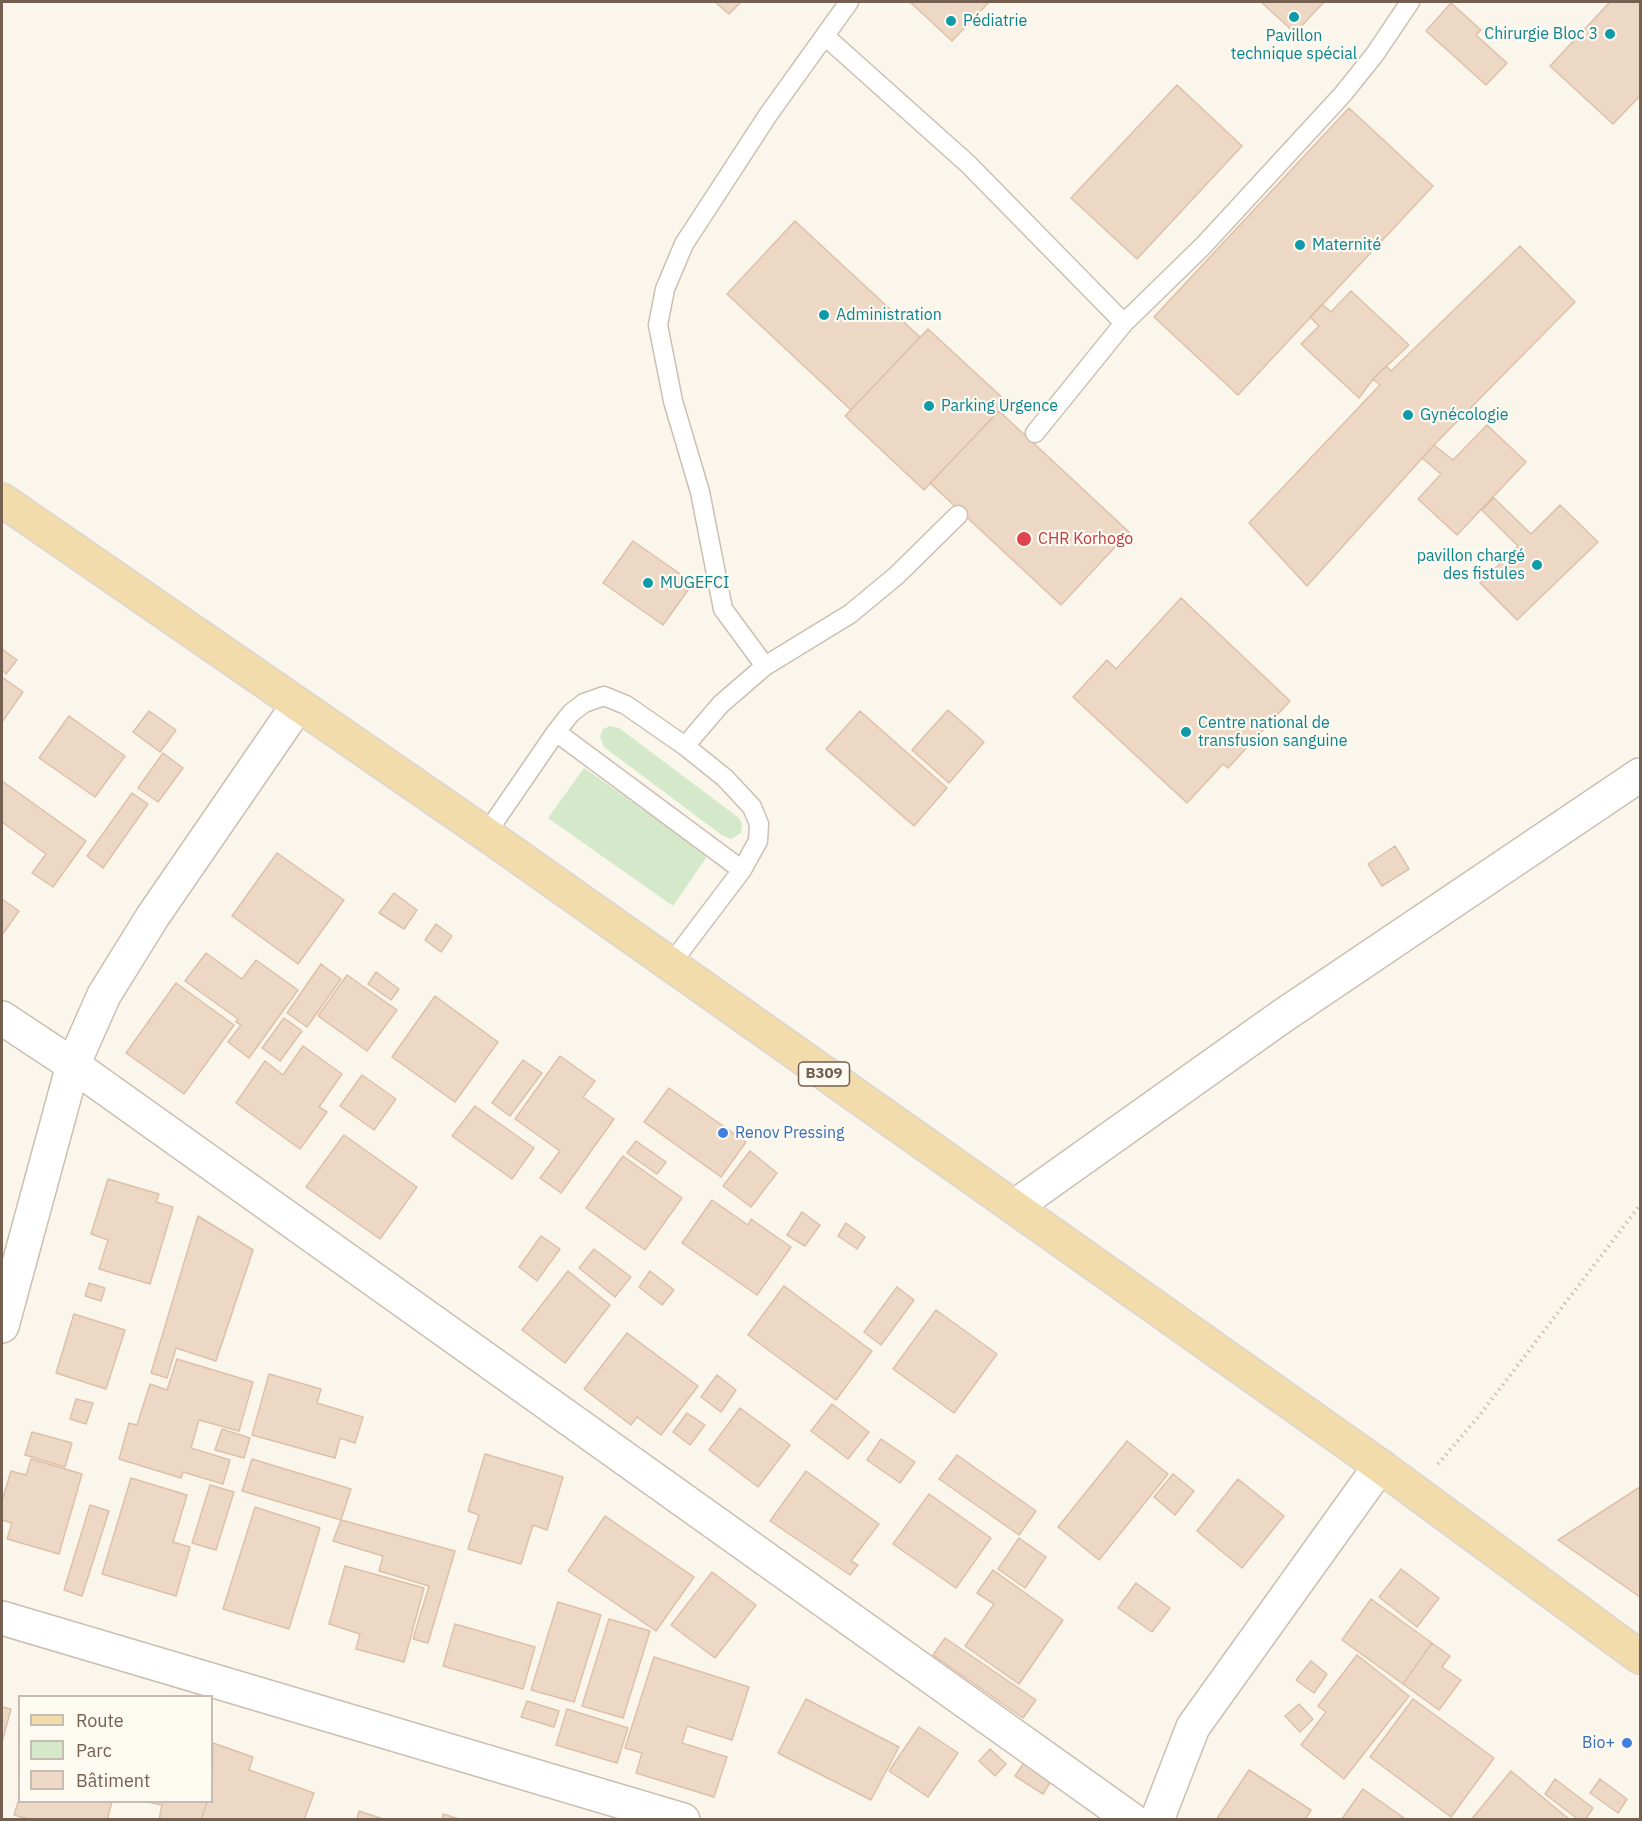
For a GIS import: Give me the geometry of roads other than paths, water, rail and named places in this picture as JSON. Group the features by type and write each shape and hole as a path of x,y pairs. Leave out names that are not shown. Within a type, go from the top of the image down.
{"main road":[{"name":"B309","path":"2,500 486,834 1380,1466 1641,1657"}],"street":[{"path":"2,1326 73,1065 104,995 153,916 298,705"},
{"path":"1014,1207 1281,1017 1641,775"},
{"path":"2,1018 73,1065 1132,1820"},
{"path":"1157,1820 1193,1727 1380,1466"},
{"path":"2,1618 684,1820"}],"lane":[{"path":"765,666 723,609 700,492 673,400 658,325 665,289 684,244 768,115 849,2"},
{"path":"1035,433 1124,323 1203,246 1343,94 1375,54 1410,2"},
{"path":"826,37 968,164 1124,323"},
{"path":"685,746 721,704 765,666 850,614 896,576 958,515"},
{"path":"486,834 556,732 571,712 584,703 604,696 626,705 685,746 725,777 752,807 759,824 758,841 742,870 670,965"},
{"path":"556,732 742,870"}],"place":[{"name":"Pavillon technique spécial","path":"1294,17"},
{"name":"Pédiatrie","path":"951,21"},
{"name":"Chirurgie Bloc 3","path":"1610,34"},
{"name":"Maternité","path":"1300,245"},
{"name":"Administration","path":"824,315"},
{"name":"Parking Urgence","path":"929,406"},
{"name":"Gynécologie","path":"1408,415"},
{"name":"CHR Korhogo","path":"1024,539"},
{"name":"pavillon chargé des fistules","path":"1537,565"},
{"name":"MUGEFCI","path":"648,583"},
{"name":"Centre national de transfusion sanguine","path":"1186,732"},
{"name":"Renov Pressing","path":"723,1133"},
{"name":"Bio+","path":"1627,1743"}]}
